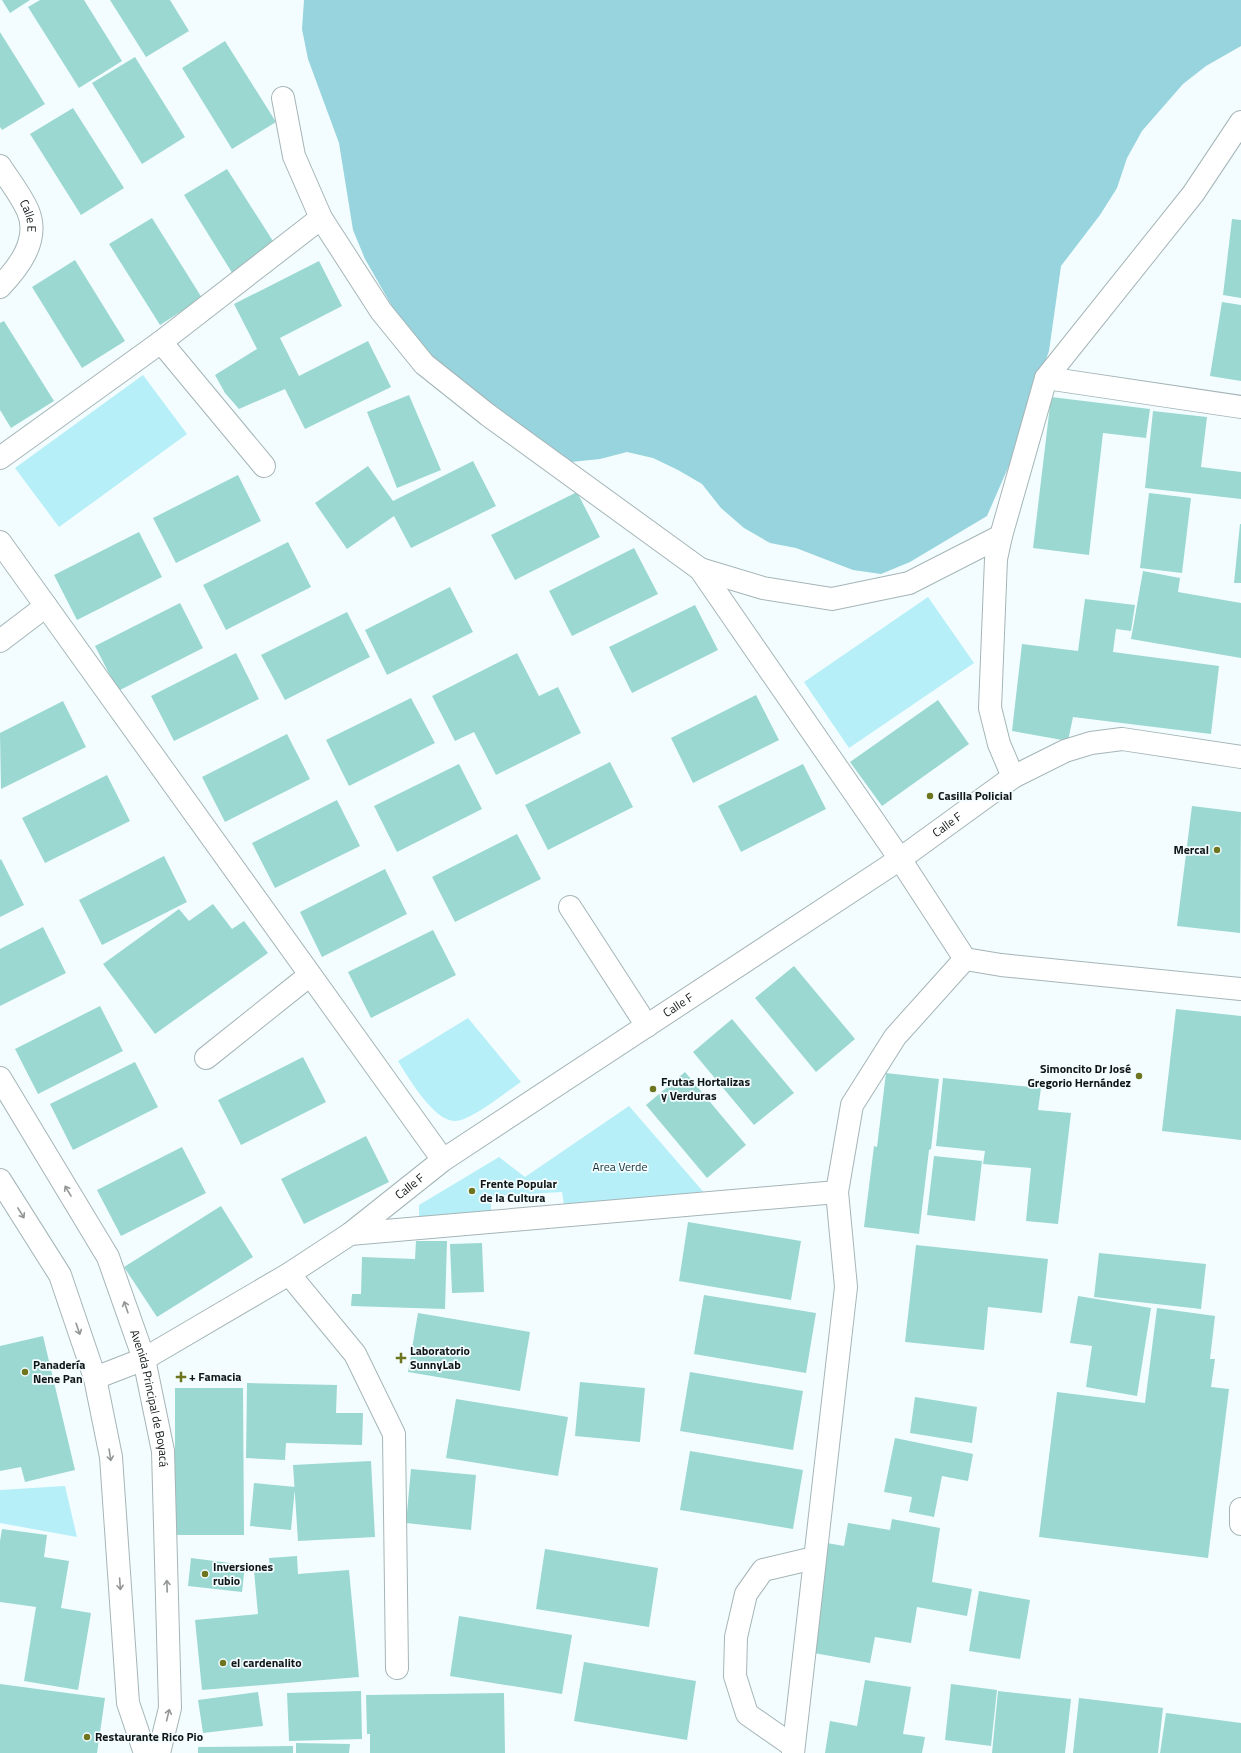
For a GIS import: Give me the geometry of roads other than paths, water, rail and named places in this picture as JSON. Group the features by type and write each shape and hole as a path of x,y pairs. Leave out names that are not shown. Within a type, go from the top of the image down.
{"street":[{"path":"282,98 294,156 321,218 381,311 424,364 488,415 700,569 763,588 832,599 909,583 1001,536"},
{"path":"1013,777 999,744 990,708 996,559 1001,536 1046,378 1193,194 1241,122"},
{"name":"Calle E","path":"0,166 28,211 32,230 28,247 16,270 0,287"},
{"path":"0,458 161,342 321,218"},
{"path":"161,342 264,466"},
{"path":"1046,378 1241,407"},
{"path":"0,542 443,1160"},
{"path":"700,569 900,859 966,960 1001,965 1241,989"},
{"path":"0,641 46,606"},
{"name":"Calle F","path":"95,1378 144,1359 289,1274 350,1234 443,1160 900,859 1013,777 1065,751 1091,743 1122,739 1241,757"},
{"path":"570,906 647,1026"},
{"path":"793,1749 846,1287 837,1192 852,1105 895,1037 966,960"},
{"path":"206,1058 310,975"},
{"name":"Avenida Principal de Boyacá","path":"0,1078 108,1257 144,1359 164,1458 170,1708 159,1753"},
{"path":"0,1180 60,1275 95,1378 111,1457 128,1703 145,1753"},
{"path":"350,1234 837,1192"},
{"path":"289,1274 355,1354 394,1434 397,1668"},
{"path":"1241,1509 1241,1524"},
{"path":"793,1749 747,1714 735,1676 736,1637 746,1594 763,1570 814,1558"}],"place":[{"name":"Casilla Policial","path":"930,796"},
{"name":"Mercal","path":"1217,850"},
{"name":"Simoncito Dr José Gregorio Hernández","path":"1139,1076"},
{"name":"Frutas Hortalizas y Verduras","path":"653,1089"},
{"name":"Frente Popular de la Cultura","path":"472,1191"},
{"name":"Laboratorio SunnyLab","path":"401,1358"},
{"name":"Panadería Nene Pan","path":"25,1372"},
{"name":"+ Famacia","path":"181,1377"},
{"name":"Inversiones rubio","path":"205,1574"},
{"name":"el cardenalito","path":"223,1663"},
{"name":"Restaurante Rico Pio","path":"87,1737"}],"park label":[{"name":"Area Verde","path":"620,1167"}]}
